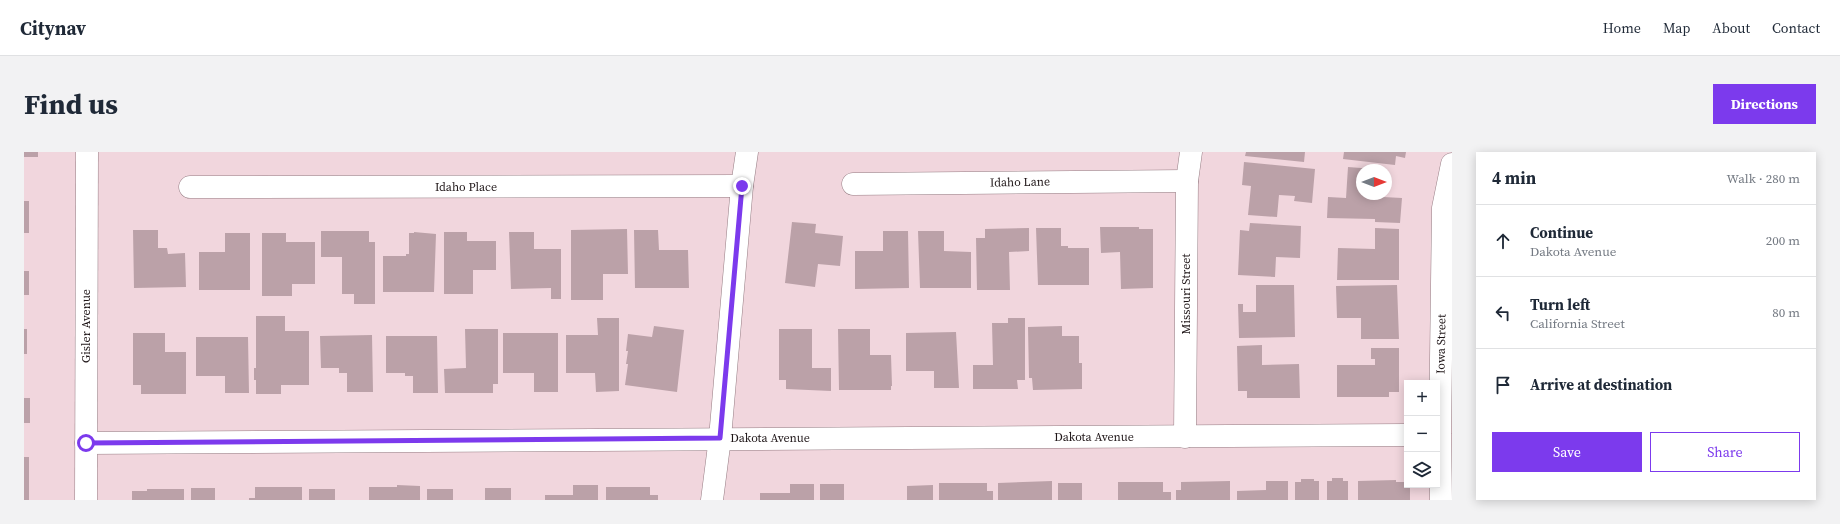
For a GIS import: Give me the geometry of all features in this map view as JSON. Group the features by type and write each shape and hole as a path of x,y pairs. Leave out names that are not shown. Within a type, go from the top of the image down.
{"street":[{"name":"Gisler Avenue","path":"86,500 87,152"},
{"path":"712,500 720,438 742,186 747,152"},
{"name":"Missouri Street","path":"1185,437 1187,181 1191,152"},
{"name":"Iowa Street","path":"1438,416 1443,208 1452,164"},
{"name":"Idaho Lane","path":"852,184 1187,181"},
{"name":"Idaho Place","path":"190,187 742,186"},
{"name":"Dakota Avenue","path":"86,443 1404,435"},
{"name":"Iowa Street","path":"1439,452 1441,500"}],"building":[{"path":"24,152 38,152 38,157 24,157"},
{"path":"1246,152 1305,152 1304,162 1245,156"},
{"path":"1344,152 1406,152 1405,158 1396,156 1395,165 1343,159"},
{"path":"1244,162 1315,169 1312,203 1294,201 1295,196 1279,195 1277,217 1248,215 1251,186 1242,185"},
{"path":"1348,167 1356,168 1356,200 1392,200 1392,197 1402,198 1400,223 1375,222 1375,219 1327,218 1328,197 1346,198"},
{"path":"24,201 29,201 29,233 24,233"},
{"path":"792,222 816,224 815,233 843,236 840,266 818,264 815,287 785,283"},
{"path":"1250,223 1301,226 1300,258 1276,257 1275,277 1238,275 1240,230 1249,231"},
{"path":"1100,227 1139,227 1139,229 1153,229 1153,288 1121,289 1120,252 1101,253"},
{"path":"1029,228 1029,251 1009,252 1010,290 977,290 976,238 985,238 985,229"},
{"path":"1036,228 1061,228 1061,246 1068,246 1068,248 1089,248 1089,285 1038,285"},
{"path":"1375,228 1399,229 1399,280 1337,280 1338,248 1375,249"},
{"path":"627,229 628,274 603,274 603,300 571,300 571,230"},
{"path":"133,230 158,230 158,248 167,248 168,254 185,253 186,287 134,288"},
{"path":"634,230 658,230 659,250 688,250 689,288 635,288"},
{"path":"321,231 369,231 369,242 375,242 375,304 354,304 354,294 342,294 342,257 321,257"},
{"path":"883,231 908,231 909,288 855,289 855,251 883,251"},
{"path":"918,231 944,231 944,251 971,252 971,288 920,288"},
{"path":"444,232 467,232 467,241 496,241 496,270 473,270 473,294 444,294"},
{"path":"509,232 534,232 534,249 561,249 561,299 551,299 551,288 511,289"},
{"path":"225,233 250,233 250,290 199,290 199,252 225,252"},
{"path":"262,233 286,233 286,242 315,242 315,284 292,284 292,296 262,296"},
{"path":"409,233 436,234 434,292 383,292 383,256 406,256 406,254 409,254"},
{"path":"24,271 29,271 29,295 24,295"},
{"path":"1256,285 1294,285 1295,337 1239,338 1238,304 1243,304 1243,312 1256,312"},
{"path":"1397,285 1399,339 1361,339 1361,318 1337,318 1336,286"},
{"path":"256,316 285,316 285,331 309,331 309,385 281,385 281,394 256,394 254,368 256,368"},
{"path":"597,318 619,318 619,391 596,392 595,373 566,373 566,335 598,335"},
{"path":"1008,318 1025,318 1025,380 1017,380 1018,389 973,389 973,365 993,365 992,323 1008,323"},
{"path":"654,326 684,330 677,392 625,385 628,364 626,364 628,351 626,351 628,334 652,337"},
{"path":"1062,326 1062,336 1079,336 1079,363 1082,363 1082,389 1033,390 1032,378 1029,378 1028,327"},
{"path":"24,329 27,329 27,354 24,354"},
{"path":"465,329 498,329 498,384 493,384 493,393 445,393 444,369 466,368"},
{"path":"779,329 812,329 812,368 831,368 831,391 786,389 786,380 779,380"},
{"path":"838,329 870,329 870,355 891,355 891,390 839,390"},
{"path":"956,332 959,388 934,388 934,371 906,371 906,333"},
{"path":"133,333 165,333 165,352 186,352 186,394 141,394 141,385 133,385"},
{"path":"503,333 558,333 558,392 534,392 534,373 503,373"},
{"path":"372,335 373,392 347,392 347,373 339,373 339,368 321,368 320,336"},
{"path":"386,336 437,336 438,393 413,393 413,376 405,376 405,373 386,373"},
{"path":"196,337 248,337 249,393 225,393 225,376 196,376"},
{"path":"1262,345 1262,365 1299,364 1300,398 1247,398 1247,391 1238,391 1237,346"},
{"path":"1371,348 1399,348 1399,392 1389,392 1389,397 1337,397 1337,365 1375,365 1375,359 1371,359"},
{"path":"24,398 30,398 30,423 24,423"},
{"path":"24,457 29,457 29,500 24,500"},
{"path":"1332,478 1343,478 1343,481 1348,481 1348,500 1327,500 1327,481 1332,481"},
{"path":"1301,479 1314,479 1314,481 1319,481 1319,500 1295,500 1295,482 1301,482"},
{"path":"1396,480 1396,482 1404,482 1404,488 1410,488 1410,500 1358,500 1358,481"},
{"path":"1052,481 1052,500 998,500 998,483"},
{"path":"1230,481 1230,500 1176,500 1176,490 1181,490 1181,482"},
{"path":"1266,481 1288,481 1288,500 1237,500 1237,491 1266,490"},
{"path":"1118,482 1163,482 1163,492 1171,492 1171,500 1118,500"},
{"path":"939,483 987,483 987,491 993,491 993,500 939,500"},
{"path":"1058,483 1082,483 1082,500 1058,500"},
{"path":"790,484 814,484 814,500 760,500 760,493 790,493"},
{"path":"820,484 844,484 844,500 820,500"},
{"path":"397,485 420,486 420,500 369,500 369,487 397,487"},
{"path":"573,485 598,485 598,500 545,500 545,495 573,495"},
{"path":"933,485 933,500 907,500 907,486"},
{"path":"255,487 302,487 302,500 249,500 249,498 255,498"},
{"path":"606,487 650,487 650,495 658,495 658,500 606,500"},
{"path":"191,488 215,488 215,500 191,500"},
{"path":"485,488 511,488 511,500 485,500"},
{"path":"147,489 184,489 184,500 132,500 132,491 147,491"},
{"path":"309,489 335,489 335,500 309,500"},
{"path":"427,489 453,489 453,500 427,500"}],"route":[{"path":"86,443 720,438 742,186"}]}
